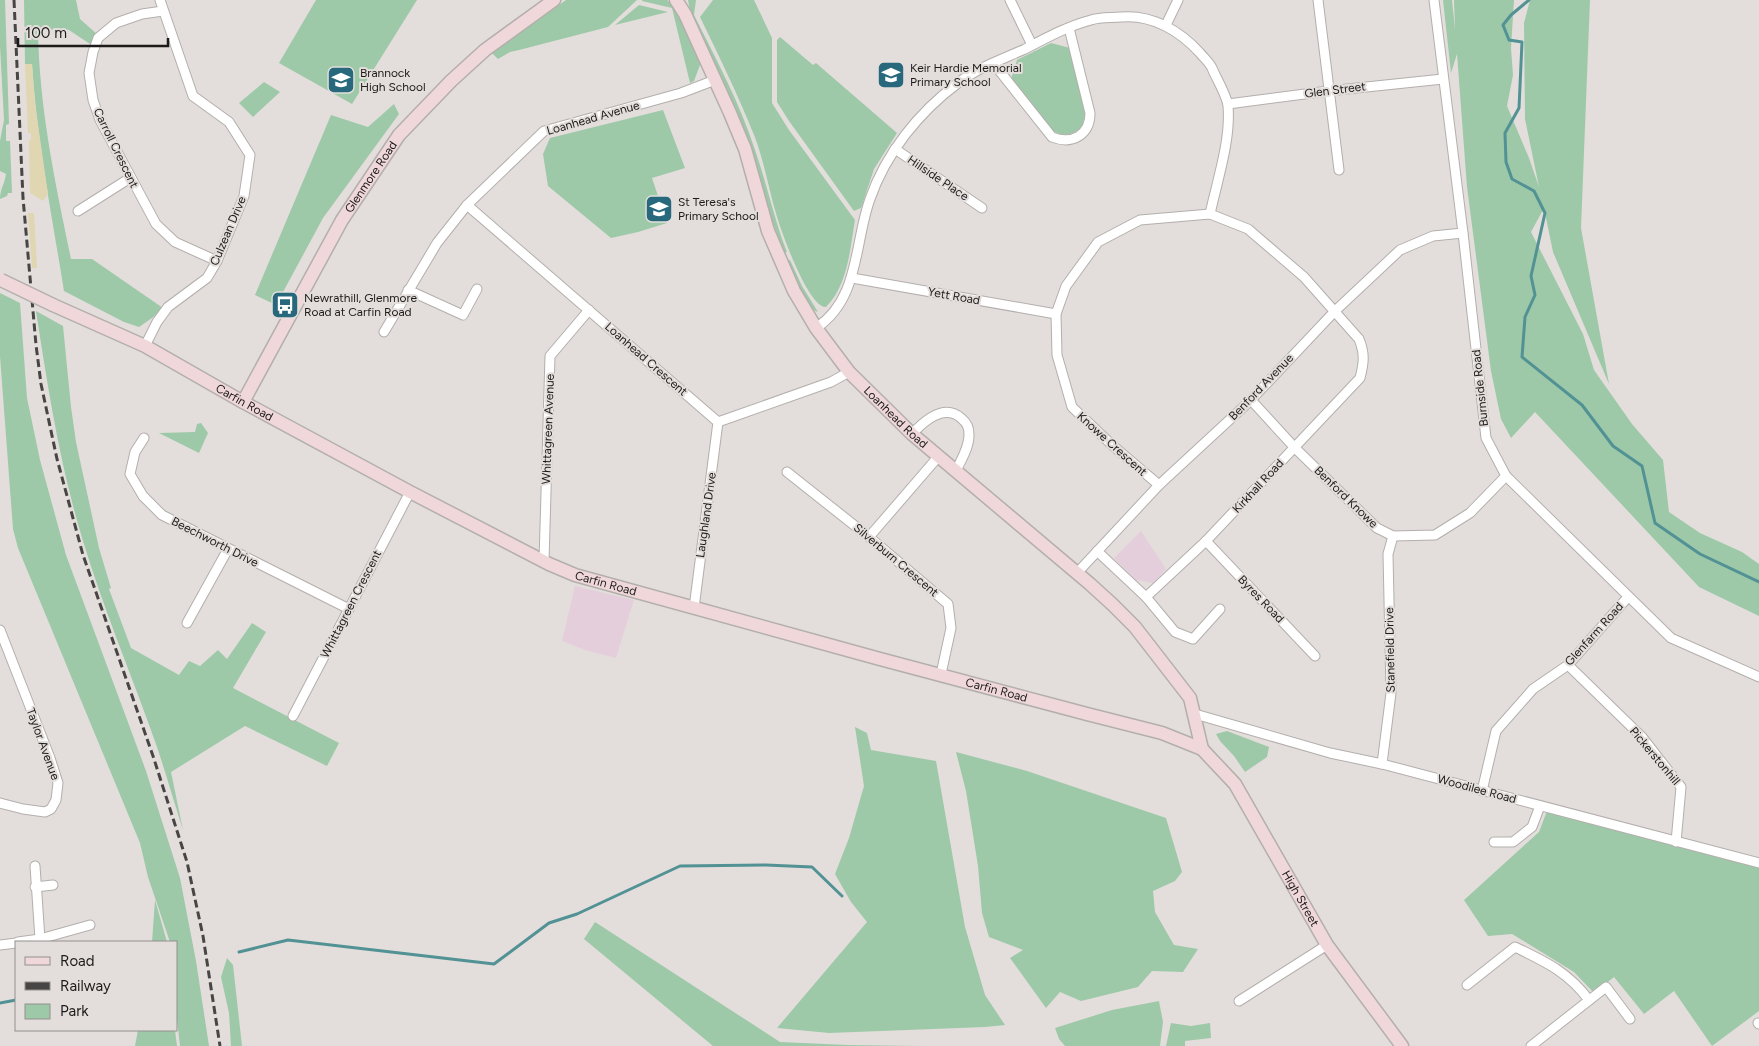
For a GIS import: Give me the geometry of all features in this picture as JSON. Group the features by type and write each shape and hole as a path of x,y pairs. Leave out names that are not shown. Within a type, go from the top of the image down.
{"main road":[{"name":"Glenmore Road","path":"243,402 342,220 399,135 451,81 485,50 554,0"},
{"name":"Loanhead Road","path":"676,0 685,14 744,149 768,231 794,291 816,328 848,372 912,434 1113,605 1146,641 1190,698 1202,749"},
{"name":"Loanhead Road","path":"683,0 685,14"},
{"name":"Carfin Road","path":"1,280 53,306 145,346 243,402 410,492 575,575 1087,714 1162,732 1202,749"},
{"name":"High Street","path":"1202,749 1235,784 1327,944 1402,1046"}],"street":[{"name":"Culzean Drive","path":"145,346 157,322 168,307 207,278 217,260 244,196 250,155 229,122 193,96 160,0"},
{"path":"1010,0 1032,45"},
{"path":"1166,25 1178,0"},
{"path":"1318,0 1339,170"},
{"name":"Burnside Road","path":"1434,0 1486,438 1506,476 1671,638 1759,677"},
{"name":"Carroll Crescent","path":"163,11 142,14 116,23 98,38 89,73 93,100 100,120 156,224 174,242 217,260"},
{"path":"816,328 825,322 840,303 852,278 870,200 882,172 895,149 914,123 958,82 1032,45 1092,19 1131,16 1166,25 1188,41 1210,65 1228,104 1228,133 1210,214"},
{"path":"994,64 1052,137 1066,140 1076,138 1088,127 1090,113 1069,28"},
{"name":"Glen Street","path":"1228,104 1443,79"},
{"name":"Loanhead Avenue","path":"384,332 437,243 467,205 544,131 681,93 715,80"},
{"name":"Hillside Place","path":"895,149 982,208"},
{"path":"78,211 130,178"},
{"name":"Loanhead Crescent","path":"467,205 718,422"},
{"name":"Knowe Crescent","path":"1159,486 1072,407 1057,355 1056,314 1066,286 1098,242 1140,220 1210,214 1248,229 1304,276 1335,312"},
{"name":"Benford Avenue","path":"1077,573 1159,486 1251,400 1335,312 1400,250 1433,236 1463,233"},
{"name":"Yett Road","path":"852,278 1056,314"},
{"path":"408,290 463,315 478,289"},
{"name":"Whittagreen Avenue","path":"544,561 550,356 589,310"},
{"name":"Kirkhall Road","path":"1146,597 1206,541 1360,378 1364,351 1359,339 1335,312"},
{"path":"718,422 831,382 848,372"},
{"name":"Benford Knowe","path":"1251,400 1295,448 1377,528 1393,536"},
{"path":"912,434 933,416 946,412 957,415 967,423 969,432 968,443 956,471"},
{"name":"Laughland Drive","path":"694,608 718,422"},
{"name":"Beechworth Drive","path":"144,438 135,452 130,474 143,496 162,515 349,609"},
{"path":"869,537 938,456"},
{"name":"Silverburn Crescent","path":"786,472 869,537 948,604 951,628 941,674"},
{"path":"1393,536 1435,535 1470,513 1506,476"},
{"name":"Whittagreen Crescent","path":"293,716 410,492"},
{"name":"Stanefield Drive","path":"1382,764 1391,693 1388,554 1393,536"},
{"name":"Byres Road","path":"1206,541 1316,656"},
{"path":"187,623 228,548"},
{"path":"1097,551 1146,597 1175,632 1194,639 1220,609"},
{"name":"Glenfarm Road","path":"1482,791 1496,731 1533,689 1568,665 1628,597"},
{"name":"Taylor Avenue","path":"0,630 58,783 56,800 51,809 45,812 23,809 0,802"},
{"name":"Pickerstonhill","path":"1568,665 1642,737 1682,787 1676,842"},
{"name":"Woodilee Road","path":"1195,714 1330,753 1382,764 1759,863"},
{"path":"1494,842 1513,842 1532,827 1540,806"},
{"path":"35,866 40,939"},
{"path":"35,887 53,886"},
{"path":"25,941 40,939 90,925"},
{"path":"0,945 15,942"},
{"path":"1239,1001 1327,944"},
{"path":"1467,985 1515,947 1565,974 1589,1000"},
{"path":"1531,1046 1606,987 1630,1019"}],"shaded area":[{"path":"1141,531 1166,569 1153,583 1136,580 1114,558"},
{"path":"575,586 634,600 616,658 588,651 562,641"}],"green space":[{"path":"0,0 5,0 9,124 6,125 6,141 10,141 12,193 8,193 7,196 0,199 6,174 0,171 0,141 4,120 0,46"},
{"path":"24,0 76,0 80,19 99,36 93,46 69,30 38,29 41,87 54,173 71,259 92,259 163,308 139,327 124,322 64,291 41,150 32,64 25,64"},
{"path":"316,0 417,0 352,104 279,63"},
{"path":"566,0 637,0 608,27 510,52 498,59 492,53"},
{"path":"642,0 667,0 674,6 702,64 694,81 690,83 672,8"},
{"path":"688,0 696,0 694,15 742,115 787,252 784,253 768,209 749,142 690,11"},
{"path":"713,0 754,0 772,38 772,103 789,130 855,220 844,277 826,307 819,304 812,296 791,255 778,220 754,135 700,17"},
{"path":"1443,0 1452,0 1455,30 1454,0 1514,0 1511,48 1513,75 1507,106 1539,187 1525,119 1524,23 1530,0 1590,0 1581,228 1609,384 1553,252 1544,208 1531,232 1583,334 1594,370 1632,424 1663,460 1669,512 1700,533 1742,552 1759,564 1759,616 1699,587 1535,412 1511,438 1501,419 1491,371 1467,187 1457,54 1451,73"},
{"path":"639,5 668,12 615,25"},
{"path":"780,37 813,65 816,63 897,133 874,169 861,208 854,211 777,102 777,40"},
{"path":"1051,43 1070,48 1085,115 1082,127 1068,134 1053,131 1011,79 1017,60"},
{"path":"264,82 280,92 253,117 239,103"},
{"path":"394,104 399,114 323,218 276,305 255,295 331,115 368,127"},
{"path":"663,110 685,168 652,178 667,223 611,238 548,186 543,154 550,138"},
{"path":"790,260 802,286 818,312 804,298 787,261"},
{"path":"0,293 20,303 27,398 40,460 66,555 146,771 180,878 196,961 209,1046 180,1046 178,1028 178,941 170,941 148,877 140,843 18,548 13,529 0,356"},
{"path":"36,311 63,326 76,442 99,548 111,588 109,589 131,648 179,675 189,661 200,666 218,650 227,659 252,623 266,632 233,688 339,743 327,766 245,726 171,772 183,830 157,747 100,593 75,513 55,427"},
{"path":"201,423 208,433 199,453 159,433 195,432 197,424"},
{"path":"855,727 867,733 871,750 936,761 965,927 985,995 1005,1025 829,1033 777,1028 867,922 851,902 835,874 849,838 864,786"},
{"path":"1227,731 1269,747 1267,757 1245,772 1216,734"},
{"path":"956,752 1027,771 1166,818 1182,872 1175,881 1153,891 1155,912 1174,945 1198,949 1183,972 1152,971 1138,987 1081,1001 1060,992 1046,1008 1010,958 1023,950 989,937 982,913 978,866 966,791"},
{"path":"1547,811 1759,865 1759,1011 1712,1046 1674,991 1644,1014 1614,977 1594,993 1574,972 1512,934 1488,936 1464,900 1539,832"},
{"path":"155,900 167,941 152,941"},
{"path":"595,922 780,1042 920,1046 713,1046 584,939"},
{"path":"227,958 233,965 242,1046 231,1046 229,1013 221,977"},
{"path":"1159,1001 1163,1022 1160,1046 1065,1046 1059,1039 1055,1028 1112,1010"},
{"path":"1171,1023 1191,1026 1210,1023 1211,1038 1185,1041 1185,1046 1166,1046"},
{"path":"138,1031 175,1031 177,1046 135,1046"}],"sand":[{"path":"25,64 32,64 35,104 48,194 43,201 30,193 29,141 31,140 31,133 28,133"},
{"path":"28,213 34,213 37,268 32,268"}],"waterway":[{"path":"1529,0 1511,15 1503,25 1509,40 1522,42 1519,108 1505,133 1506,162 1512,179 1534,191 1545,213 1531,276 1535,295 1525,317 1522,357 1582,405 1613,446 1642,466 1655,523 1700,554 1759,582"},
{"path":"239,952 288,940 494,964 549,923 577,914 680,866 766,865 812,867 842,896"},
{"path":"0,1003 15,1000"}],"railway":[{"path":"14,0 23,198 41,384 57,459 83,555 153,756 187,862 203,936 220,1046"}],"place":[{"name":"Keir Hardie Memorial Primary School","path":"891,75"},
{"name":"Brannock High School","path":"341,80"},
{"name":"St Teresa's Primary School","path":"659,209"},
{"name":"Newrathill, Glenmore Road at Carfin Road","path":"285,305"}]}
